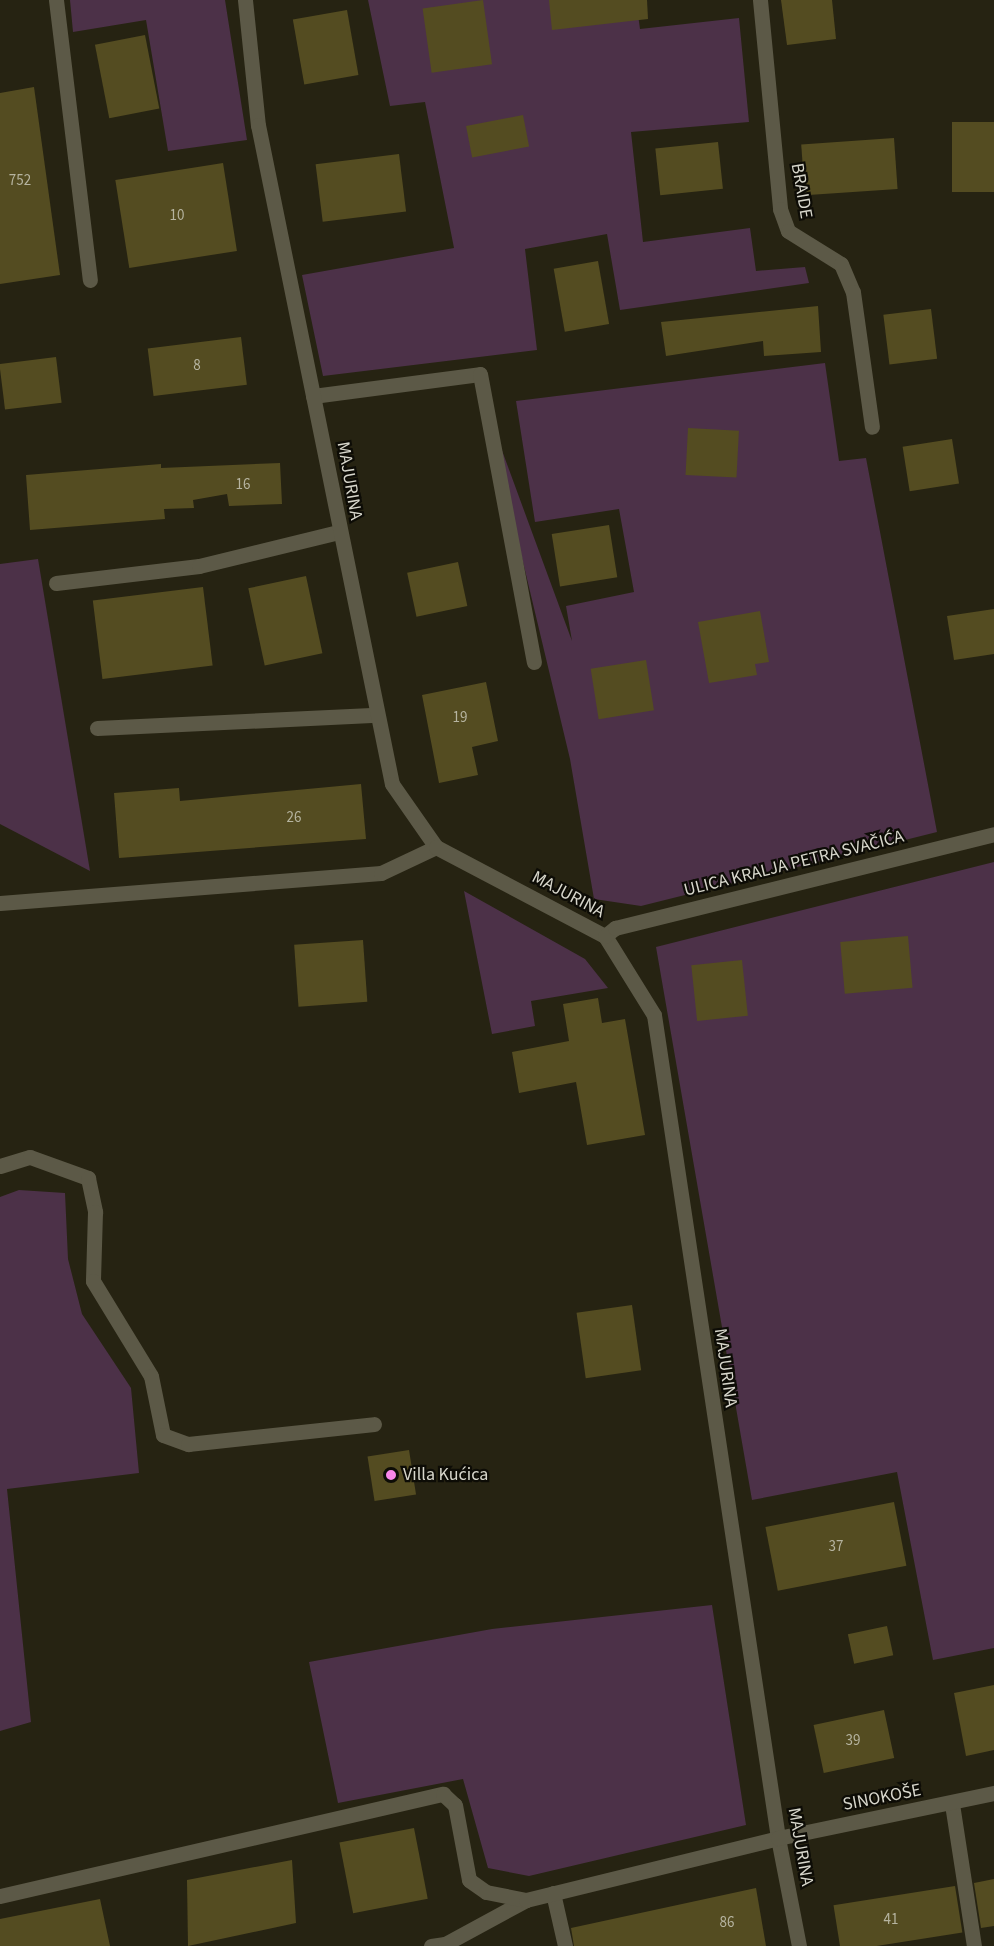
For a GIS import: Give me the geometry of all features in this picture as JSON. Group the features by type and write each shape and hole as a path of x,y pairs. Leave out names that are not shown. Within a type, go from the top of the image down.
{"street":[{"path":"56,0 90,280"},
{"name":"MAJURINA","path":"245,0 258,125 338,532 392,784 436,847 605,936 654,1015 778,1838 800,1946"},
{"name":"BRAIDE","path":"760,0 780,209 788,231 824,251 845,274 853,292 872,427"},
{"path":"313,396 480,374 534,662"},
{"path":"56,583 198,566 338,532"},
{"path":"98,728 377,715"},
{"name":"ULICA KRALJA PETRA SVAČIĆA","path":"605,936 615,928 994,834"},
{"path":"0,903 381,873 436,847"},
{"path":"0,1166 30,1157 88,1178 95,1212 93,1281 151,1376 163,1435 188,1444 374,1424"},
{"name":"SINOKOŠE","path":"526,1900 778,1838 952,1804 994,1793"},
{"path":"0,1896 443,1794 455,1805 469,1880 486,1892 526,1900"},
{"path":"952,1804 974,1946"},
{"path":"553,1893 565,1946"},
{"path":"431,1946 445,1944 526,1900"}],"shaded area":[{"path":"70,0 225,0 247,140 168,151 146,20 73,32"},
{"path":"368,0 636,0 640,29 739,18 749,122 631,132 643,242 750,228 756,271 805,267 809,283 620,310 607,234 525,249 537,350 323,376 302,275 454,248 425,102 390,106"},
{"path":"825,363 839,461 866,458 937,832 641,906 594,899 570,759 486,407 572,641 566,606 634,592 619,509 535,522 516,401"},
{"path":"38,559 90,871 0,824 0,564"},
{"path":"994,862 994,1648 933,1660 897,1472 752,1500 656,947"},
{"path":"464,891 585,959 608,988 531,1001 535,1026 492,1034"},
{"path":"19,1190 65,1193 68,1259 82,1314 131,1388 139,1473 7,1489 31,1722 0,1731 0,1197"},
{"path":"712,1605 746,1825 529,1876 488,1868 463,1779 338,1803 309,1662 492,1629"}],"building":[{"path":"483,0 492,64 432,73 423,8"},
{"path":"549,0 647,0 648,19 552,30"},
{"path":"781,0 832,0 836,39 787,45"},
{"path":"347,10 358,75 304,85 293,20"},
{"path":"145,35 159,109 109,118 95,45"},
{"path":"34,87 60,275 0,284 0,93"},
{"path":"523,115 529,146 472,157 466,126"},
{"path":"952,122 994,122 994,192 952,192"},
{"path":"894,138 898,189 805,195 801,144"},
{"path":"718,142 723,189 660,195 655,149"},
{"path":"399,154 406,212 323,222 316,164"},
{"path":"223,163 237,251 129,268 115,180"},
{"path":"598,261 609,324 565,332 554,269"},
{"path":"818,306 821,352 764,356 763,341 666,356 661,322"},
{"path":"931,309 937,359 889,364 883,315"},
{"path":"241,337 247,385 154,396 148,348"},
{"path":"56,357 62,403 5,410 0,364"},
{"path":"688,428 739,431 736,478 686,475"},
{"path":"952,439 959,483 910,491 903,447"},
{"path":"280,463 282,504 229,506 227,494 193,500 194,508 164,509 165,519 30,530 26,475 161,464 161,468"},
{"path":"609,525 617,577 560,586 552,534"},
{"path":"458,562 467,606 416,617 407,573"},
{"path":"306,576 322,653 265,666 248,588"},
{"path":"203,587 213,665 102,679 93,601"},
{"path":"994,609 994,654 954,660 947,616"},
{"path":"760,611 769,662 755,664 757,675 709,683 698,622"},
{"path":"646,660 654,710 599,719 591,669"},
{"path":"486,682 498,741 472,747 478,775 439,783 422,695"},
{"path":"361,784 366,839 119,858 114,793 179,788 180,801"},
{"path":"908,936 913,988 845,994 840,942"},
{"path":"363,940 367,1002 298,1007 294,945"},
{"path":"742,960 748,1016 697,1021 691,965"},
{"path":"598,998 602,1023 625,1019 645,1135 587,1145 576,1082 519,1093 512,1052 569,1041 563,1004"},
{"path":"632,1305 641,1370 586,1378 577,1313"},
{"name":"Villa Kućica","path":"409,1450 416,1494 375,1501 368,1457"},
{"path":"894,1502 906,1566 778,1591 765,1527"},
{"path":"887,1626 893,1655 854,1664 848,1634"},
{"path":"994,1685 994,1750 966,1756 954,1693"},
{"path":"884,1710 894,1758 824,1773 814,1725"},
{"path":"414,1828 428,1899 353,1913 339,1843"},
{"path":"292,1860 296,1923 188,1946 187,1880"},
{"path":"994,1879 994,1926 981,1928 974,1883"},
{"path":"955,1886 962,1932 877,1946 840,1946 834,1905"},
{"path":"756,1888 766,1946 574,1946 571,1928"},
{"path":"100,1899 110,1946 0,1946 0,1919"}],"place":[{"name":"Villa Kućica","path":"391,1475"}]}
